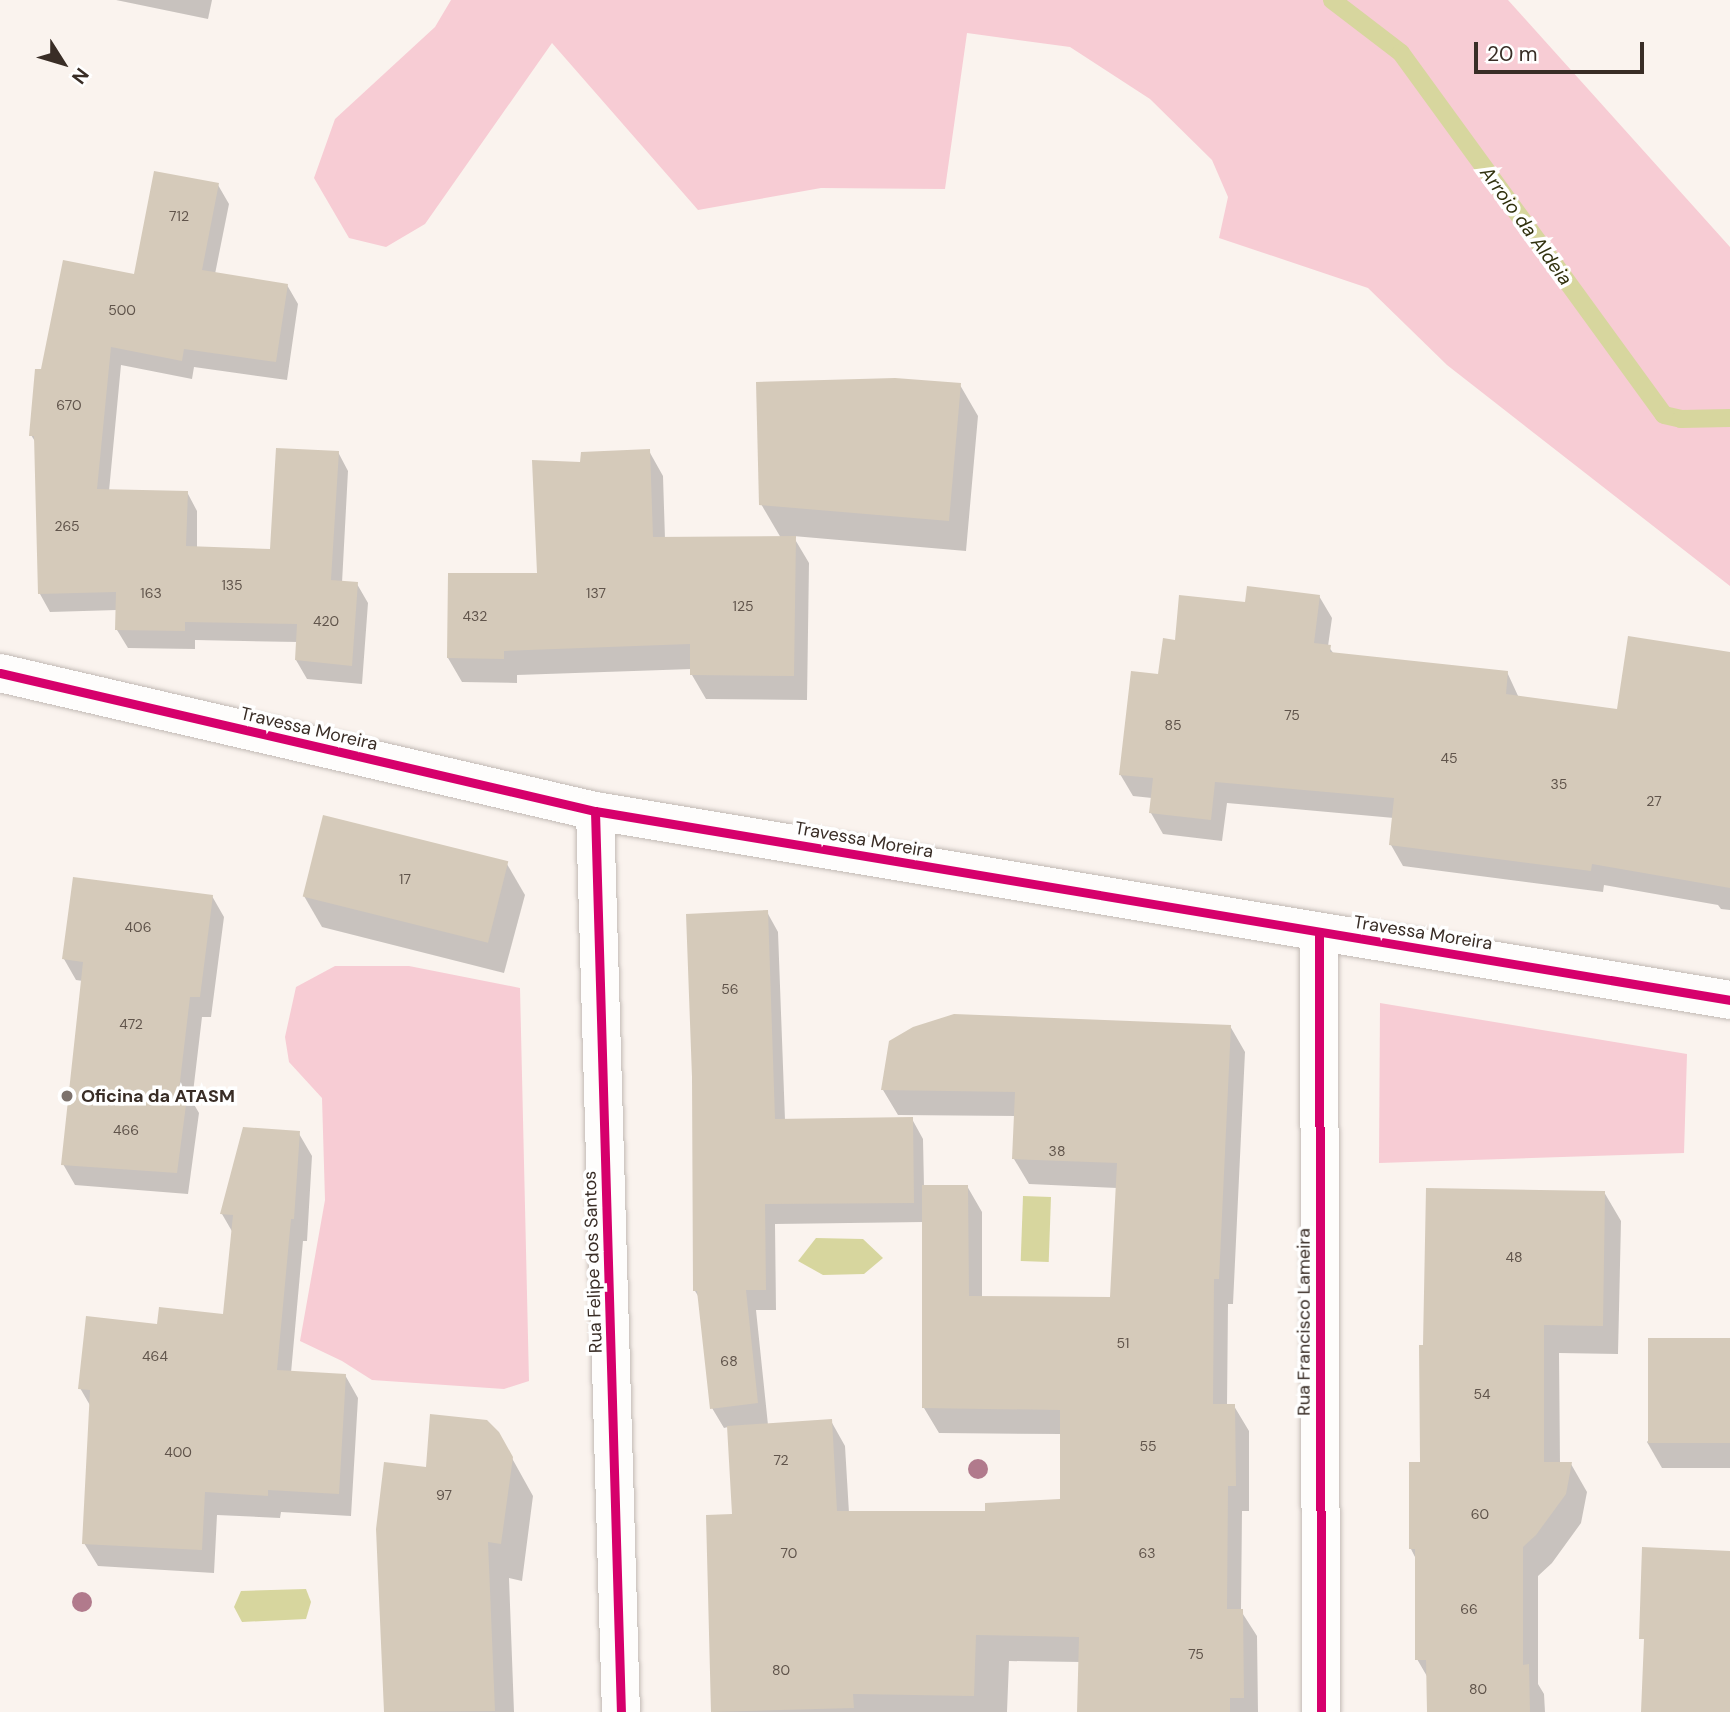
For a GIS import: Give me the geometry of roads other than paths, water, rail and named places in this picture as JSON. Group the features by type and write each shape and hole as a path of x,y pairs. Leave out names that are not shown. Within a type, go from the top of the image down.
{"street":[{"name":"Travessa Moreira","path":"0,673 596,811 1730,1000"},
{"name":"Rua Felipe dos Santos","path":"596,811 621,1712"},
{"name":"Rua Francisco Lameira","path":"1319,932 1321,1712"}],"waterway":[{"name":"Arroio da Aldeia","path":"1332,0 1401,53 1664,415 1681,419 1730,418"}],"place":[{"name":"Oficina da ATASM","path":"67,1096"}]}
